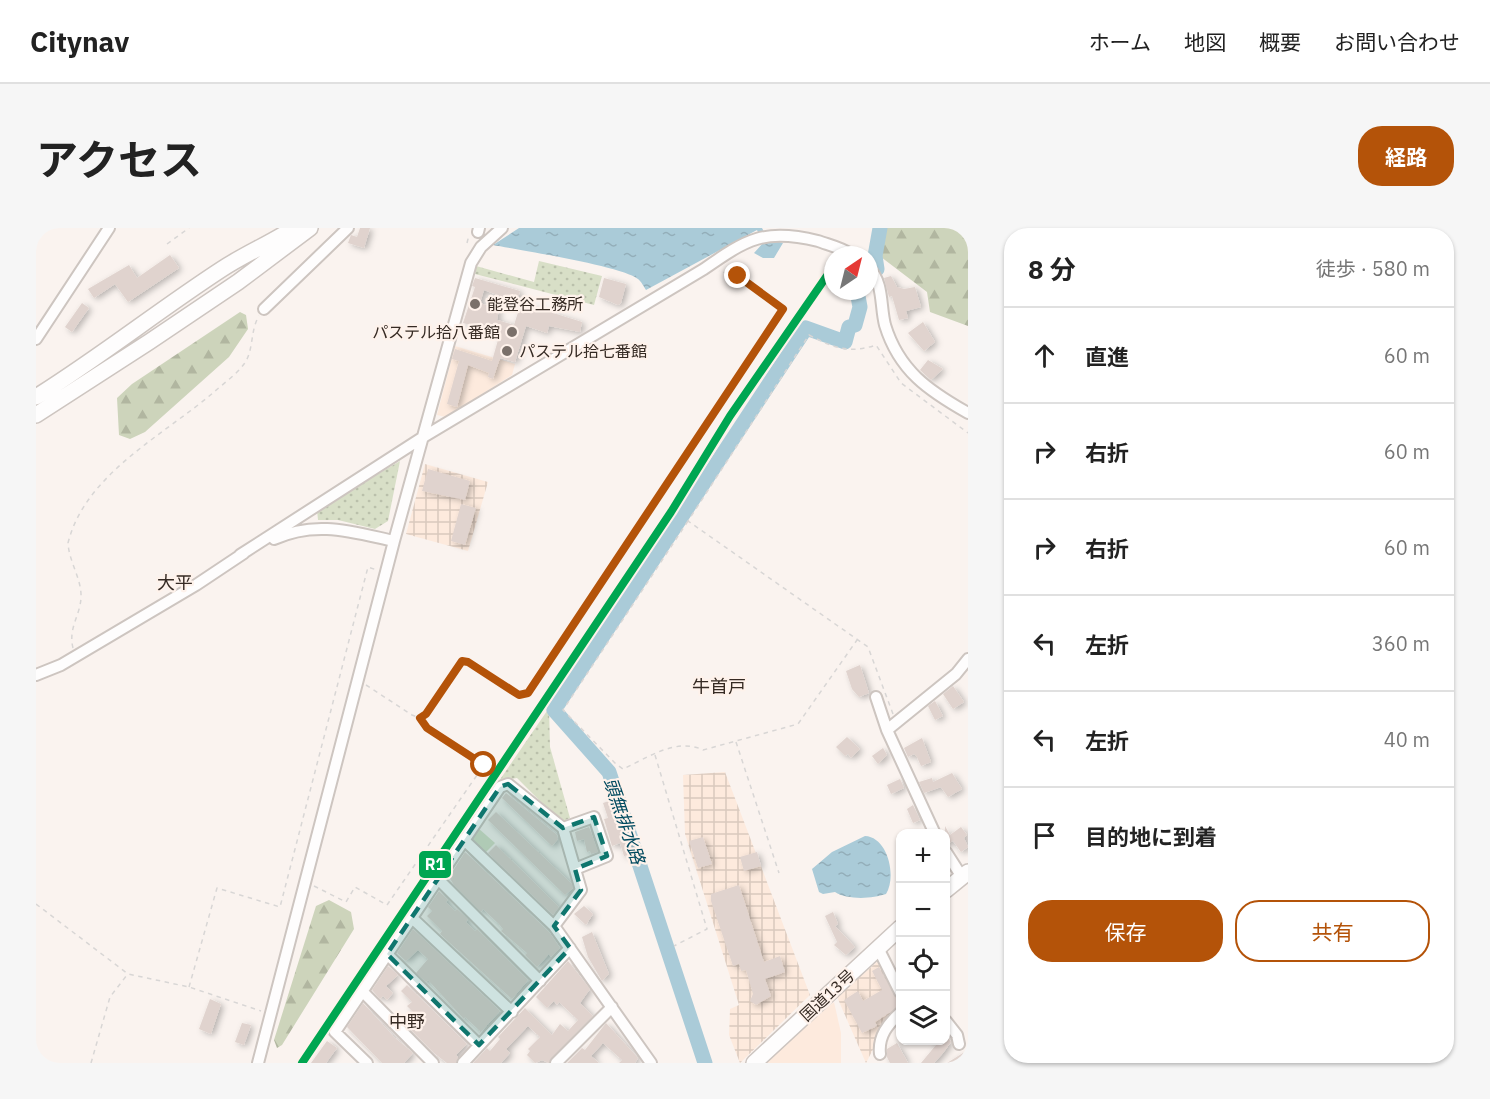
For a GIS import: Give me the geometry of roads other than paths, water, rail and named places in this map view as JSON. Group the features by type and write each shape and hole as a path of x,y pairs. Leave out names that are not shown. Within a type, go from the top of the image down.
{"highway":[{"path":"36,397 224,268 294,228"},
{"path":"38,414 238,282 310,228"},
{"path":"950,886 965,875"},
{"name":"国道13号","path":"756,1062 896,932"}],"street":[{"path":"36,339 109,228"},
{"path":"264,309 348,228"},
{"path":"258,1063 394,541 425,436 471,263 480,247 502,228"},
{"path":"36,675 75,657 196,585 425,436 704,269 738,246 774,232 815,240 830,246"},
{"path":"878,294 885,324 904,362 918,382 968,413"},
{"path":"240,555 286,534 327,527 394,541"},
{"path":"892,727 956,674 968,659"},
{"path":"876,697 892,727 933,829"},
{"path":"367,1063 335,1032 463,838 500,787 508,784 563,828 581,890 554,926"},
{"path":"563,828 594,816 607,856 575,869"},
{"path":"463,838 554,926 651,1063"},
{"path":"950,858 965,875"},
{"path":"437,878 540,981"},
{"path":"411,917 512,1012"},
{"path":"463,1063 570,948"},
{"path":"878,948 900,991"},
{"path":"387,954 479,1045"},
{"path":"362,991 433,1063"},
{"path":"556,1063 612,1007"},
{"path":"880,1054 879,1044 883,1035 896,1018"},
{"path":"950,1027 957,1035 959,1044"}],"water":[{"path":"519,228 762,228 768,239 783,243 774,258 763,258 754,253 763,243 757,230 646,290 638,279 612,269 493,245"},
{"path":"865,836 873,838 885,850 891,878 886,894 860,898 835,892 823,894 819,892 812,869 832,852"}],"waterway":[{"name":"頭無排水路","path":"877,246 880,228"},
{"name":"頭無排水路","path":"705,1063 609,772 554,710 806,328 845,342 849,327 855,325 860,307 859,300"}],"place":[{"name":"能登谷工務所","path":"475,304"},
{"name":"パステル拾八番館","path":"512,332"},
{"name":"パステル拾七番館","path":"507,351"}],"district":[{"name":"大平","path":"175,583"},
{"name":"牛首戸","path":"719,687"},
{"name":"中野","path":"407,1022"}]}
